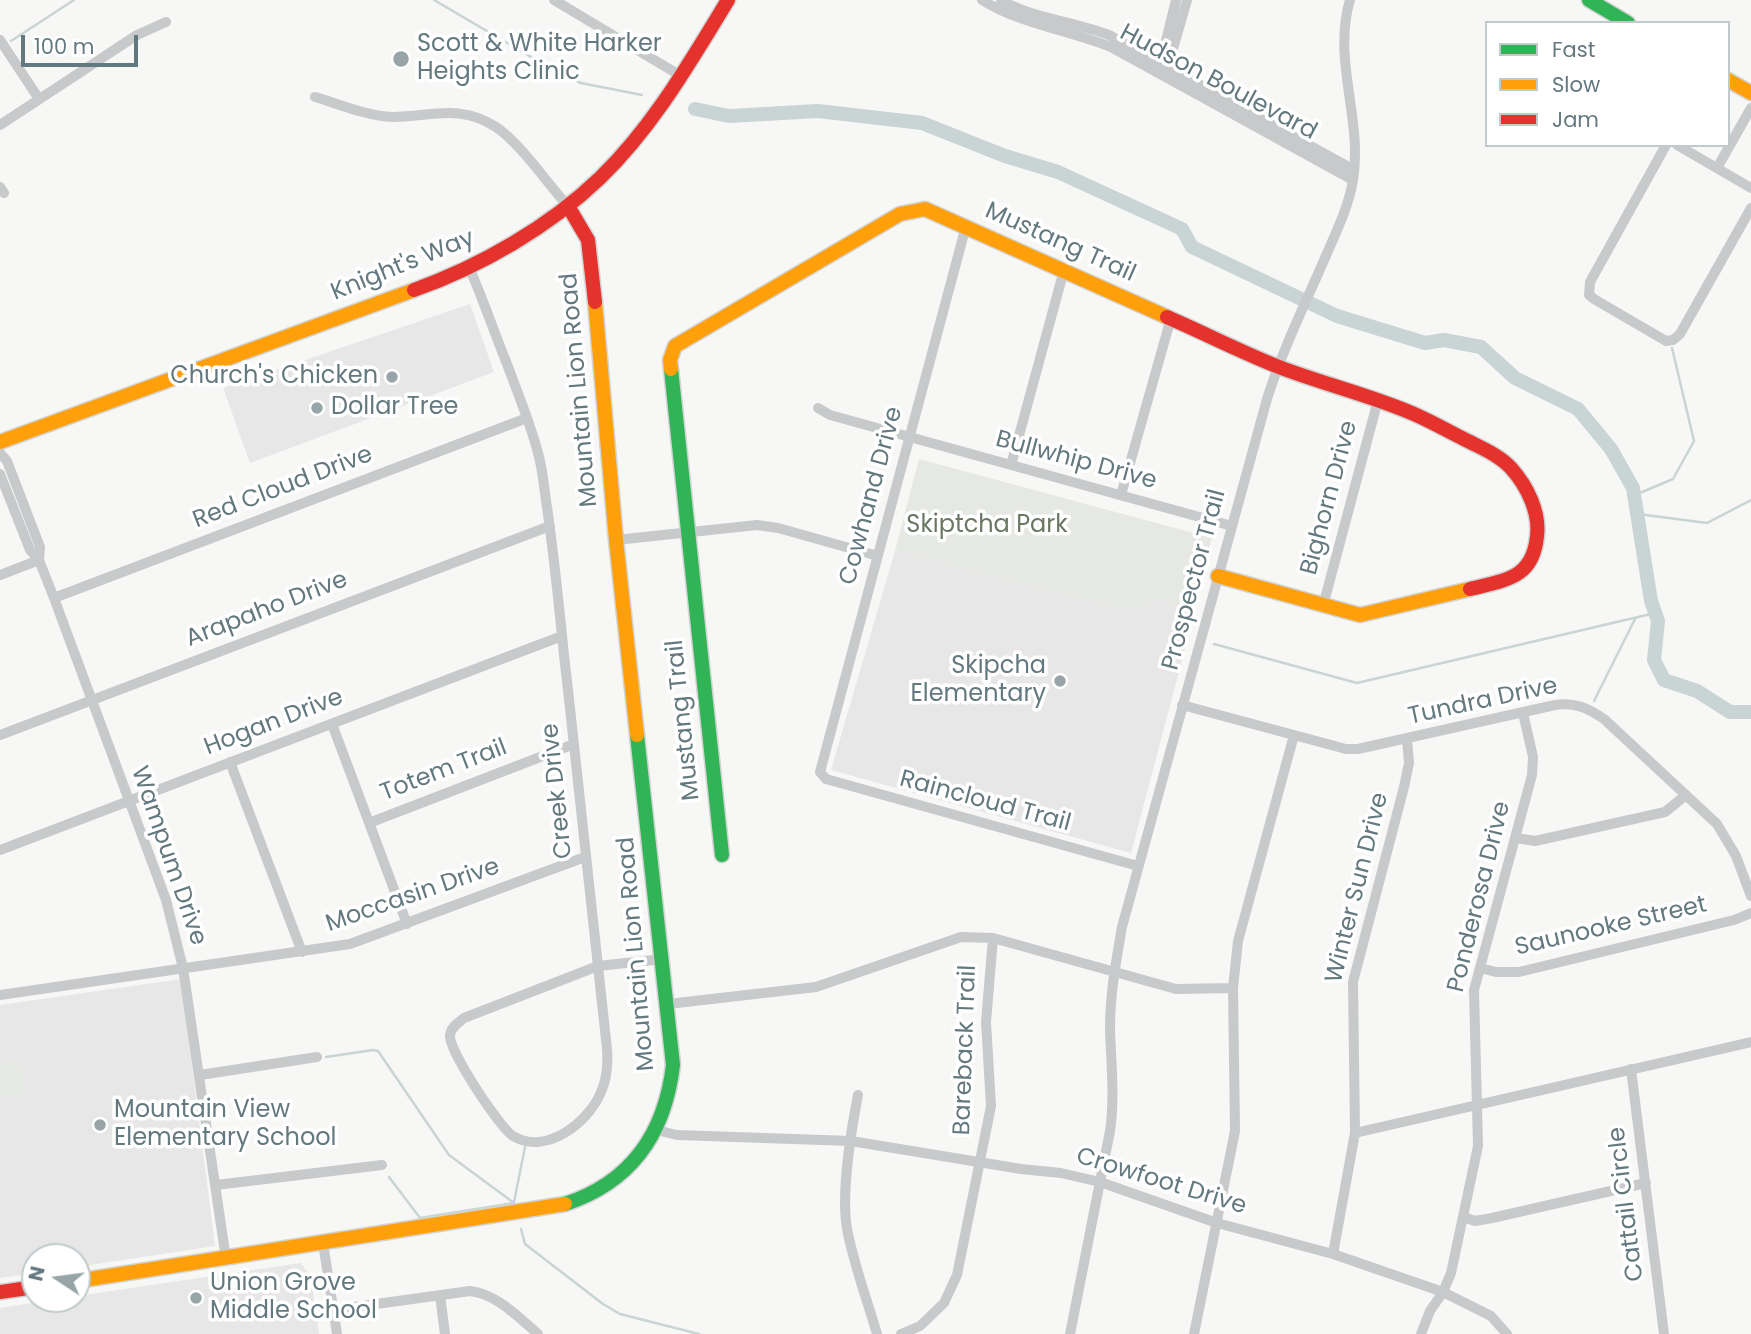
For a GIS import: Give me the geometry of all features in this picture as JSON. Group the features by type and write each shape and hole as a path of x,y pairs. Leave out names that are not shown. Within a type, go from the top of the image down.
{"street":[{"path":"554,0 681,76"},
{"name":"Knight's Way","path":"0,442 426,286 469,267 523,237 568,206 620,156 657,112 728,0"},
{"name":"Hudson Boulevard","path":"982,0 1009,16 1104,44 1162,65"},
{"name":"Hudson Boulevard","path":"1001,0 1016,8 1109,35 1353,175"},
{"path":"1162,65 1176,0"},
{"path":"1162,65 1172,52 1186,0"},
{"name":"Prospector Trail","path":"1069,1334 1113,1111 1110,1028 1114,971 1122,927 1277,366 1346,208 1353,175 1355,130 1342,45 1350,0"},
{"path":"1589,0 1625,21"},
{"path":"0,125 137,35 166,22"},
{"path":"0,40 39,100"},
{"path":"1730,81 1751,93"},
{"path":"315,97 381,116 452,112 477,117 506,135 568,206"},
{"path":"1730,145 1751,108"},
{"path":"1665,147 1590,282 1589,295 1594,299 1666,341 1673,340 1679,334 1751,208"},
{"path":"1680,147 1751,188"},
{"path":"1717,168 1729,147"},
{"name":"Mountain Lion Road","path":"91,1279 567,1205 604,1187 621,1175 633,1164 656,1130 673,1078 668,1004 616,540 591,255 588,240 568,206"},
{"name":"Mustang Trail","path":"722,855 670,360 675,346 900,214 925,209 1277,366 1414,414 1483,449 1511,468 1535,509 1538,528 1536,549 1531,562 1521,573 1507,580 1360,615 1218,576"},
{"name":"Cowhand Drive","path":"822,776 820,772 966,226"},
{"name":"Creek Drive","path":"469,267 539,455 550,526 585,857 598,966 608,1058 602,1091 584,1118 554,1139 527,1142 514,1137 504,1128 472,1082 452,1046 450,1034 464,1018 598,966"},
{"path":"1011,465 1064,270"},
{"path":"1121,495 1171,318"},
{"name":"Bighorn Drive","path":"1323,606 1378,400"},
{"name":"Bullwhip Drive","path":"818,408 830,415 1232,526"},
{"name":"Red Cloud Drive","path":"54,598 527,418"},
{"name":"Wampum Drive","path":"0,453 7,461 15,497"},
{"name":"Wampum Drive","path":"0,474 15,497 40,547 39,560 166,900 183,968 226,1259"},
{"path":"616,540 757,525 878,556"},
{"name":"Arapaho Drive","path":"0,735 550,526"},
{"path":"0,575 39,560"},
{"name":"Hogan Drive","path":"0,850 562,636"},
{"name":"Tundra Drive","path":"1182,705 1346,749 1407,740 1566,704 1589,709 1604,719 1717,824 1736,856 1751,896"},
{"name":"Ponderosa Drive","path":"1421,1334 1451,1273 1478,1146 1475,990 1527,797 1532,766 1530,738 1523,713"},
{"path":"332,724 407,924"},
{"path":"1194,1334 1234,1131 1233,988 1238,941 1294,735"},
{"name":"Winter Sun Drive","path":"1333,1254 1355,1133 1353,982 1404,788 1409,763 1407,740"},
{"name":"Totem Trail","path":"369,823 574,744"},
{"path":"230,762 302,952"},
{"name":"Raincloud Trail","path":"822,776 1138,866"},
{"path":"1516,838 1535,841 1665,812 1686,795"},
{"name":"Moccasin Drive","path":"0,995 350,944 585,857"},
{"name":"Saunooke Street","path":"1480,968 1496,972 1519,972 1734,920 1751,913"},
{"path":"668,1004 816,987 961,937 992,938 1176,989 1233,988"},
{"name":"Bareback Trail","path":"901,1334 920,1326 932,1316 944,1303 957,1275 990,1106 986,1011 992,938"},
{"path":"598,966 663,959"},
{"path":"1355,1133 1751,1042"},
{"path":"200,1075 317,1057"},
{"name":"Cattail Circle","path":"1631,1069 1664,1334"},
{"path":"858,1094 845,1204 847,1227 877,1334"},
{"name":"Crowfoot Drive","path":"656,1130 677,1135 851,1141 981,1163 1061,1173 1100,1182 1217,1223 1333,1254 1443,1292 1491,1316 1507,1334"},
{"path":"216,1185 382,1165"},
{"path":"1464,1217 1475,1221 1492,1218 1646,1184"},
{"path":"323,1243 337,1334"},
{"path":"0,1292 21,1289"},
{"path":"333,1310 470,1291 483,1292 538,1334"},
{"path":"440,1295 446,1334"}],"shaded area":[{"path":"470,304 494,372 250,463 223,388"},
{"path":"895,551 1125,611 1162,601 1195,611 1131,853 831,770"},
{"name":"Mountain View Elementary School","path":"181,979 215,1246 91,1265 91,1243 21,1243 21,1275 0,1278 0,1005"},
{"name":"Union Grove Middle School","path":"301,1263 311,1278 319,1334 0,1334 0,1308 21,1305 21,1313 91,1313 91,1294"}],"green space":[{"name":"Skiptcha Park","path":"919,459 1212,538 1191,610 1162,601 1125,611 895,551"},
{"path":"20,1059 26,1095 0,1099 0,1062"}],"waterway":[{"path":"11,41 74,0"},
{"path":"434,0 555,71 581,83 642,95"},
{"path":"695,109 729,116 818,111 922,123 1005,156 1058,172 1182,229 1192,247 1337,316 1425,343 1444,340 1481,347 1515,378 1578,409 1611,449 1633,488 1651,601 1658,621 1654,660 1664,680 1697,691 1730,712 1751,712"},
{"path":"1635,495 1673,479 1694,441 1672,348"},
{"path":"1638,514 1707,523 1751,500"},
{"path":"1214,644 1357,683 1655,613"},
{"path":"1594,701 1635,619"},
{"path":"326,1057 378,1051 449,1155 514,1203"},
{"path":"514,1202 525,1147"},
{"path":"389,1177 420,1218 514,1203"},
{"path":"521,1229 525,1244 603,1304 620,1314 699,1334"}],"traffic: fast":[{"path":"1589,0 1625,21"},
{"path":"671,369 722,855"},
{"path":"565,1204 609,1183 641,1152 662,1112 673,1065 637,735"}],"traffic: slow":[{"path":"1730,81 1751,93"},
{"path":"671,369 670,360 675,346 900,214 925,209 1167,317"},
{"path":"0,442 414,290"},
{"path":"595,302 637,735"},
{"path":"1218,576 1360,615 1470,589"},
{"path":"91,1279 565,1204"}],"traffic: jam":[{"path":"414,290 464,269 513,243 559,213 600,178 654,116 728,0"},
{"path":"568,206 588,240 595,302"},
{"path":"1167,317 1279,367 1414,414 1488,451 1506,463 1522,483 1534,509 1537,527 1534,550 1530,561 1515,575 1506,580 1470,589"},
{"path":"0,1292 21,1289"}],"place":[{"name":"Scott & White Harker Heights Clinic","path":"401,59"},
{"name":"Church's Chicken","path":"392,377"},
{"name":"Dollar Tree","path":"317,408"},
{"name":"Skipcha Elementary","path":"1060,681"},
{"name":"Mountain View Elementary School","path":"100,1125"},
{"name":"Union Grove Middle School","path":"196,1298"}]}
